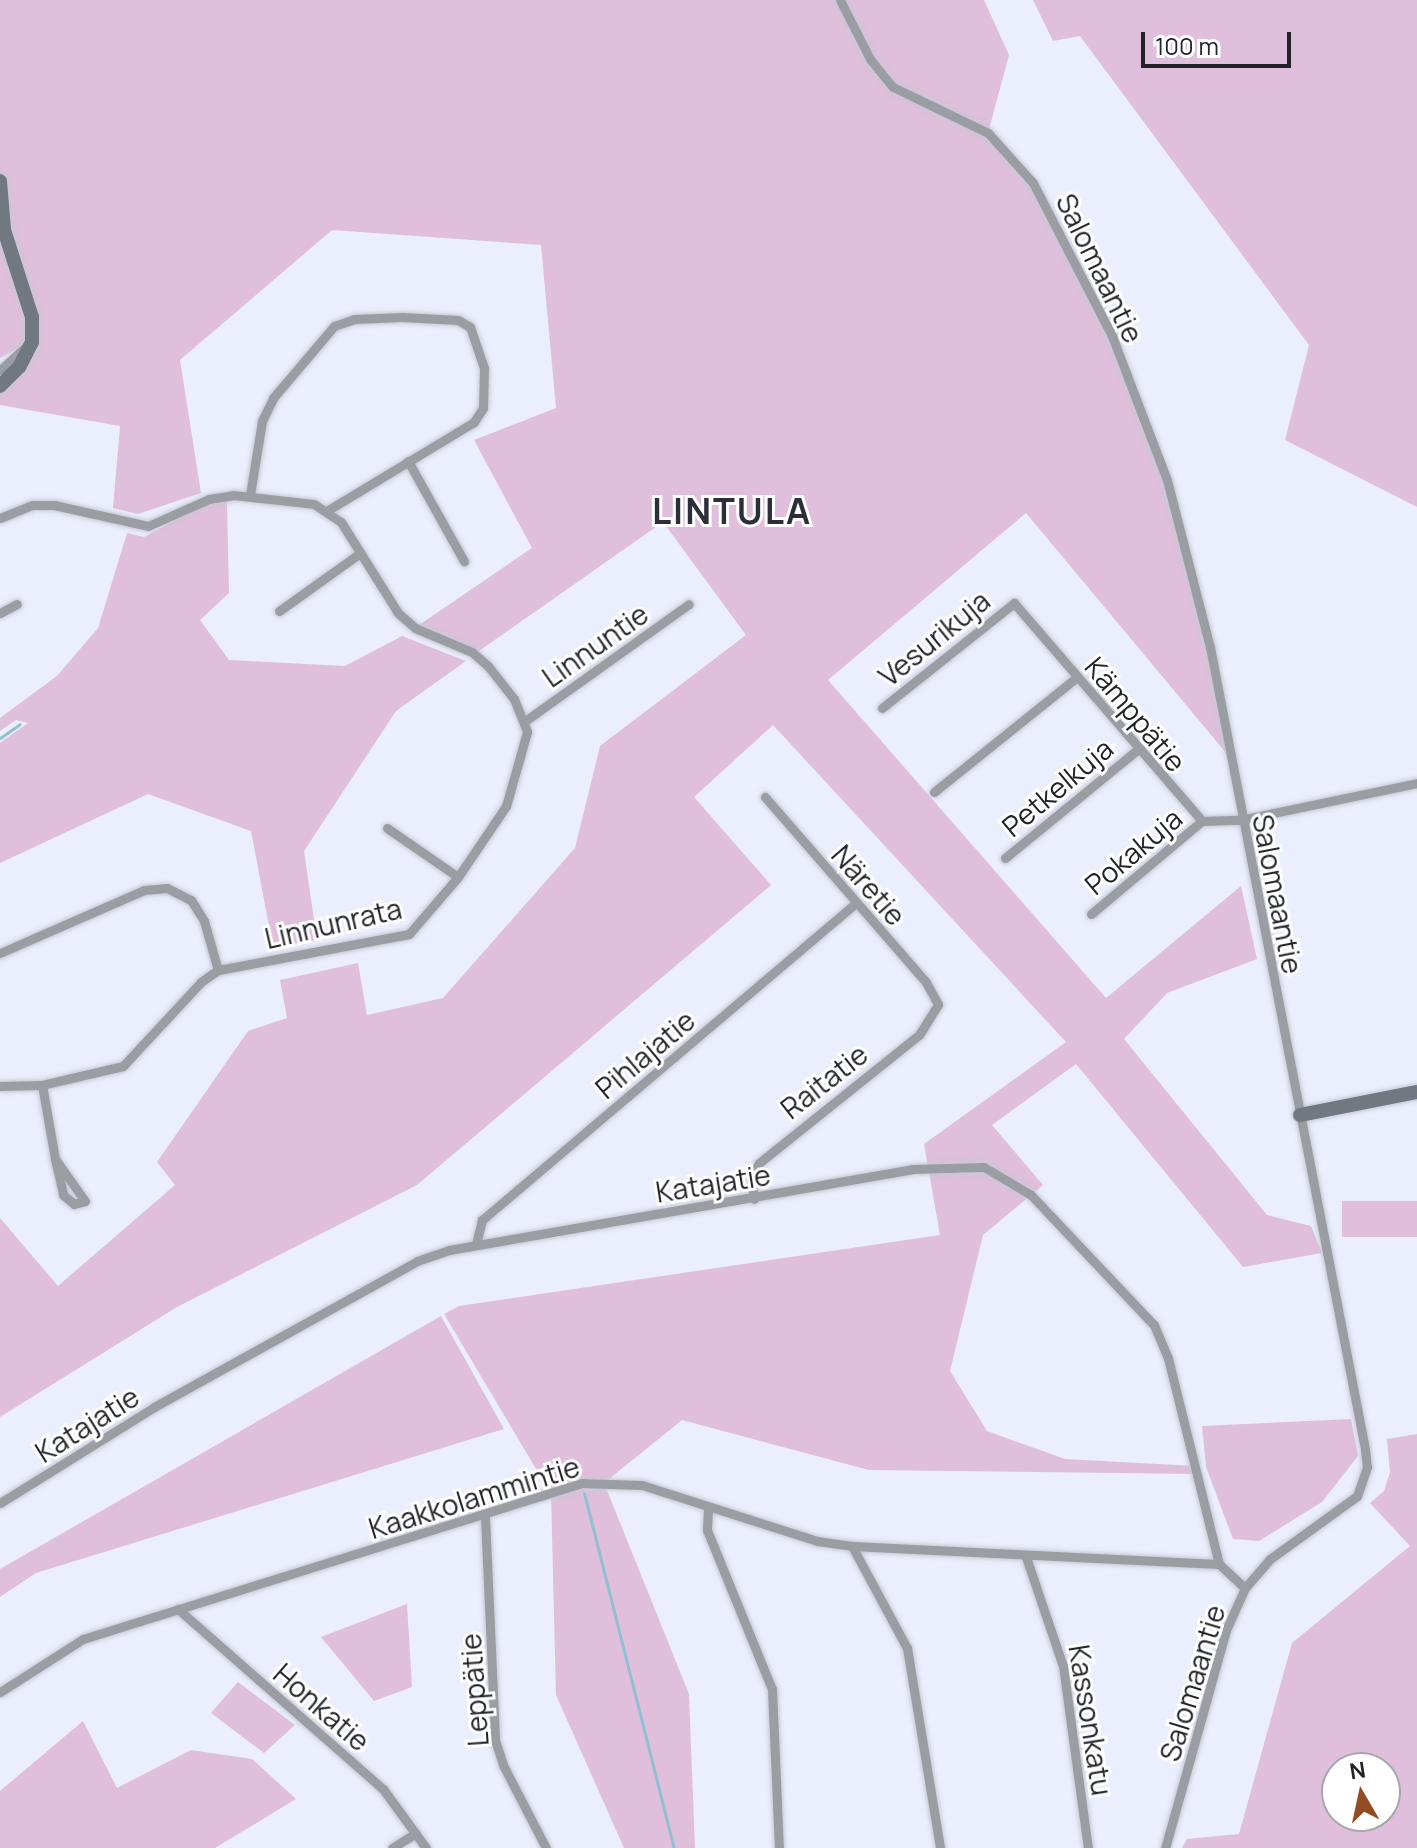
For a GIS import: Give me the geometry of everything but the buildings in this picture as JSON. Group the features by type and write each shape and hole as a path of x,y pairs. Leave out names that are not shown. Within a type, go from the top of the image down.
{"street":[{"name":"Salomaantie","path":"840,0 870,59 893,87 988,133 1008,150 1033,183 1079,264 1171,494 1210,647 1240,820 1367,1467 1357,1496 1270,1559 1245,1588 1226,1630 1165,1848"},
{"path":"0,181 4,230 32,317 32,342 19,367 0,386"},
{"path":"0,518 33,505 54,505 148,526 209,499 250,495 328,510 474,422 483,408 480,343 458,320 354,319 319,339 273,398 262,421 250,495"},
{"path":"0,370 32,342"},
{"path":"408,461 464,561"},
{"path":"328,510 398,613 415,628 472,652 514,699 525,721"},
{"path":"279,611 360,553"},
{"name":"Kämppätie","path":"1014,603 1137,750 1202,821"},
{"name":"Vesurikuja","path":"882,708 1014,603"},
{"path":"0,613 17,604"},
{"name":"Linnuntie","path":"525,721 689,604"},
{"path":"934,792 1076,678"},
{"name":"Linnunrata","path":"218,970 409,934 458,877 506,806 525,745 525,721"},
{"name":"Petkelkuja","path":"1005,858 1137,750"},
{"path":"1202,821 1240,820 1417,783"},
{"name":"Näretie","path":"765,797 925,981 938,1004"},
{"name":"Pokakuja","path":"1091,914 1202,821"},
{"path":"387,828 458,877"},
{"path":"0,953 144,890 167,888 191,900 204,921 218,970 123,1066 42,1085 0,1086"},
{"name":"Pihlajatie","path":"476,1244 482,1220 855,904"},
{"name":"Raitatie","path":"754,1199 751,1177 759,1163 919,1035 938,1004"},
{"path":"42,1085 55,1159 63,1195 74,1204 85,1201 55,1159"},
{"path":"1300,1115 1417,1092"},
{"name":"Katajatie","path":"0,1503 154,1407 417,1261 476,1244 754,1199 912,1169 984,1167 1031,1195 1154,1325 1168,1358 1219,1564"},
{"name":"Kaakkolammintie","path":"0,1692 83,1639 485,1517 582,1483 642,1485 708,1509 852,1546 1026,1557 1219,1564"},
{"path":"708,1509 707,1530 772,1689 779,1848"},
{"name":"Leppätie","path":"485,1517 495,1740 546,1848"},
{"path":"852,1546 907,1648 940,1848"},
{"name":"Kassonkatu","path":"1026,1557 1063,1666 1088,1848"},
{"path":"1219,1564 1245,1588"},
{"name":"Honkatie","path":"178,1609 383,1789 426,1848"},
{"path":"392,1848 416,1833"}],"shaded area":[{"path":"0,0 984,0 1009,55 988,133 1033,183 1079,264 1167,480 1232,760 1026,513 828,680 1106,998 1241,886 1257,959 1167,993 1124,1039 1267,1215 1311,1226 1322,1253 1243,1267 1076,1064 992,1125 1043,1185 983,1235 950,1371 987,1431 1065,1459 1195,1466 1197,1474 869,1470 682,1420 604,1483 689,1694 695,1848 624,1848 556,1695 551,1494 444,1314 459,1306 940,1235 924,1144 1066,1042 773,725 694,797 771,885 417,1185 177,1307 0,1417 0,1218 58,1286 175,1185 157,1162 248,1031 287,1018 280,980 358,963 367,1015 443,998 575,848 600,746 746,635 663,522 479,651 419,625 532,548 474,440 556,408 541,245 332,230 180,360 201,493 138,514 113,508 120,426 0,405 0,384 32,343 0,187"},
{"path":"1033,0 1417,0 1417,507 1285,440 1309,345 1080,36 1053,41"},
{"path":"0,238 26,322 24,345 0,358"},
{"path":"227,502 229,593 200,620 229,660 345,666 402,636 466,661 396,711 304,851 317,940 273,947 251,831 148,794 0,863 0,743 28,723 16,720 0,731 0,718 57,676 98,628 127,533 144,537 203,505"},
{"path":"1342,1201 1417,1201 1417,1237 1342,1237"},
{"path":"441,1316 504,1429 36,1573 0,1597 0,1569"},
{"path":"1351,1419 1358,1456 1322,1502 1259,1541 1233,1539 1206,1467 1202,1426"},
{"path":"1417,1434 1417,1848 1182,1848 1187,1839 1239,1834 1292,1643 1410,1546 1370,1503 1384,1491 1390,1472 1387,1439"},
{"path":"407,1604 412,1687 374,1701 321,1637"},
{"path":"238,1682 295,1725 264,1753 211,1713"},
{"path":"83,1721 117,1788 191,1750 252,1759 296,1799 215,1848 0,1848 0,1791"}],"waterway":[{"path":"0,738 20,724"},
{"path":"584,1493 674,1848"}],"district":[{"name":"LINTULA","path":"732,511"}]}
